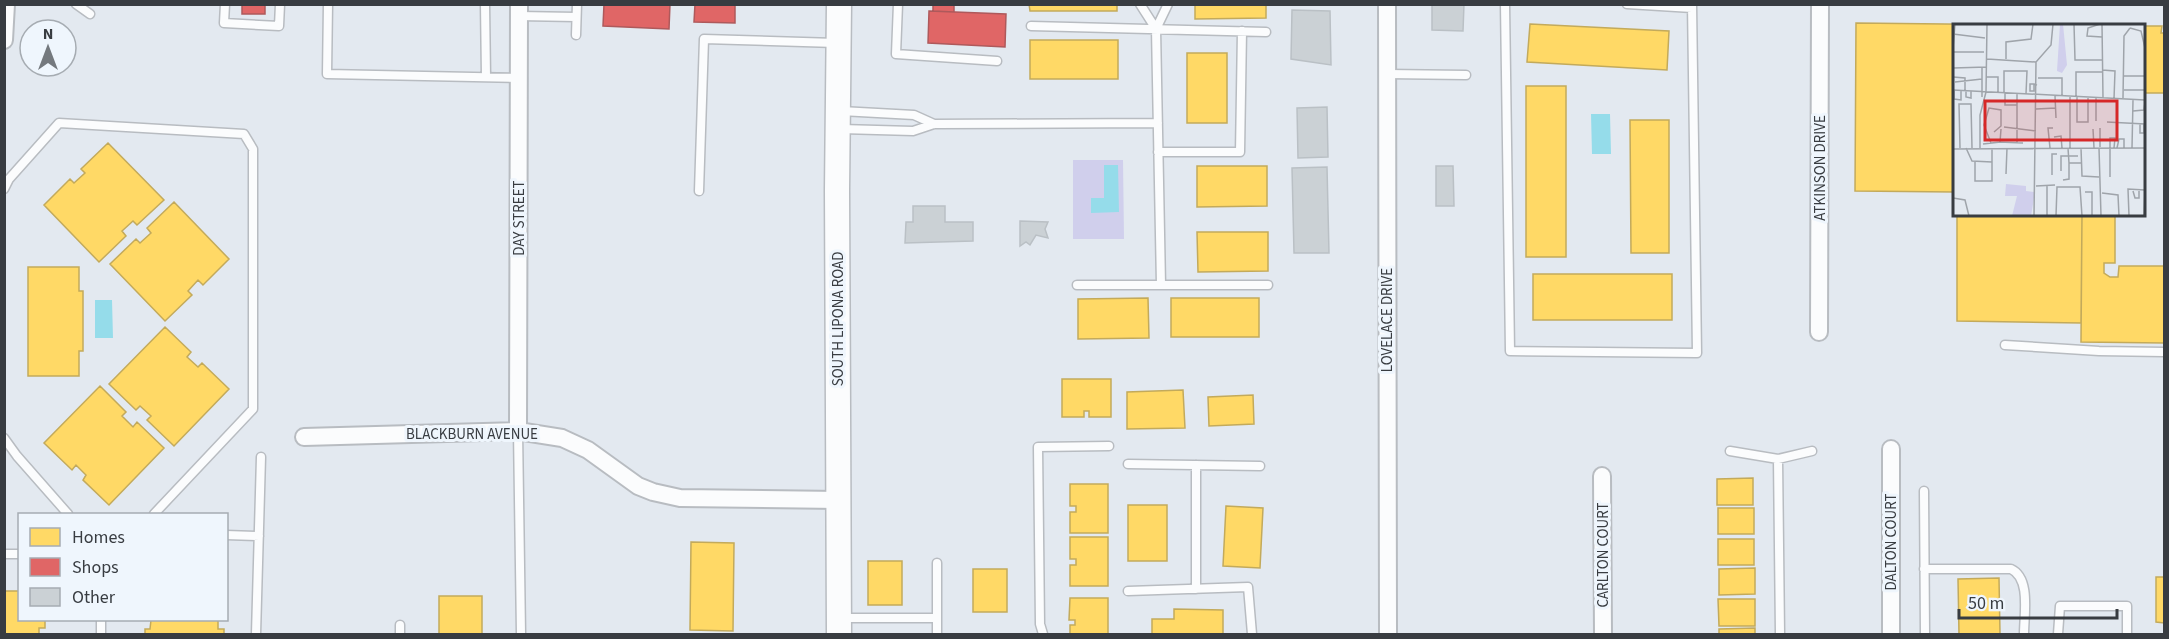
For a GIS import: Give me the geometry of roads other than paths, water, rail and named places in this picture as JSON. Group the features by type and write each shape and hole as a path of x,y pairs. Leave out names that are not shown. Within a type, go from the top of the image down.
{"street":[{"path":"4,40 6,4"},
{"name":"SOUTH LIPONA ROAD","path":"838,626 837,120 839,4"},
{"name":"LOVELACE DRIVE","path":"1387,4 1388,634"},
{"name":"ATKINSON DRIVE","path":"1819,332 1820,4"},
{"name":"DAY STREET","path":"518,431 519,10"},
{"name":"BLACKBURN AVENUE","path":"304,437 518,431 562,438 588,450 638,486 680,498 838,500"},
{"name":"DALTON COURT","path":"1891,448 1891,634"},
{"name":"CARLTON COURT","path":"1602,476 1603,634"}],"lane":[{"path":"76,4 90,14"},
{"path":"225,4 224,23 279,26 279,4"},
{"path":"328,4 327,74 520,78"},
{"path":"485,4 486,77"},
{"path":"576,34 577,4"},
{"path":"898,4 896,54 997,62"},
{"path":"1140,4 1156,29"},
{"path":"1161,285 1156,29 1168,4"},
{"path":"1505,4 1510,351 1697,353 1692,6 1627,4"},
{"path":"519,10 576,17"},
{"path":"1031,26 1266,32"},
{"path":"1158,152 1240,152 1242,31"},
{"path":"699,191 704,39 838,43"},
{"path":"1387,74 1466,75"},
{"path":"837,120 891,114 914,115 934,124"},
{"path":"891,114 891,131"},
{"path":"837,120 891,131 913,131 934,124 1158,123"},
{"path":"4,189 9,179 59,123 244,134 253,149 253,409 155,513"},
{"path":"1077,285 1268,285"},
{"path":"2005,345 2099,351 2164,352"},
{"path":"518,431 521,634"},
{"path":"4,438 67,513"},
{"path":"1043,634 1040,624 1038,447 1109,446"},
{"path":"1730,451 1778,459 1812,451"},
{"path":"256,634 261,457"},
{"path":"1778,459 1780,634"},
{"path":"1128,464 1260,466"},
{"path":"1196,465 1196,589"},
{"path":"1924,491 1925,634"},
{"path":"228,535 259,536"},
{"path":"937,563 937,634"},
{"path":"1924,569 2011,569 2018,572 2025,583 2025,634"},
{"path":"1128,591 1248,587 1252,634"},
{"path":"2058,634 2060,606 2127,606 2127,634"},
{"path":"838,626 937,618"},
{"path":"400,625 400,634"}]}
